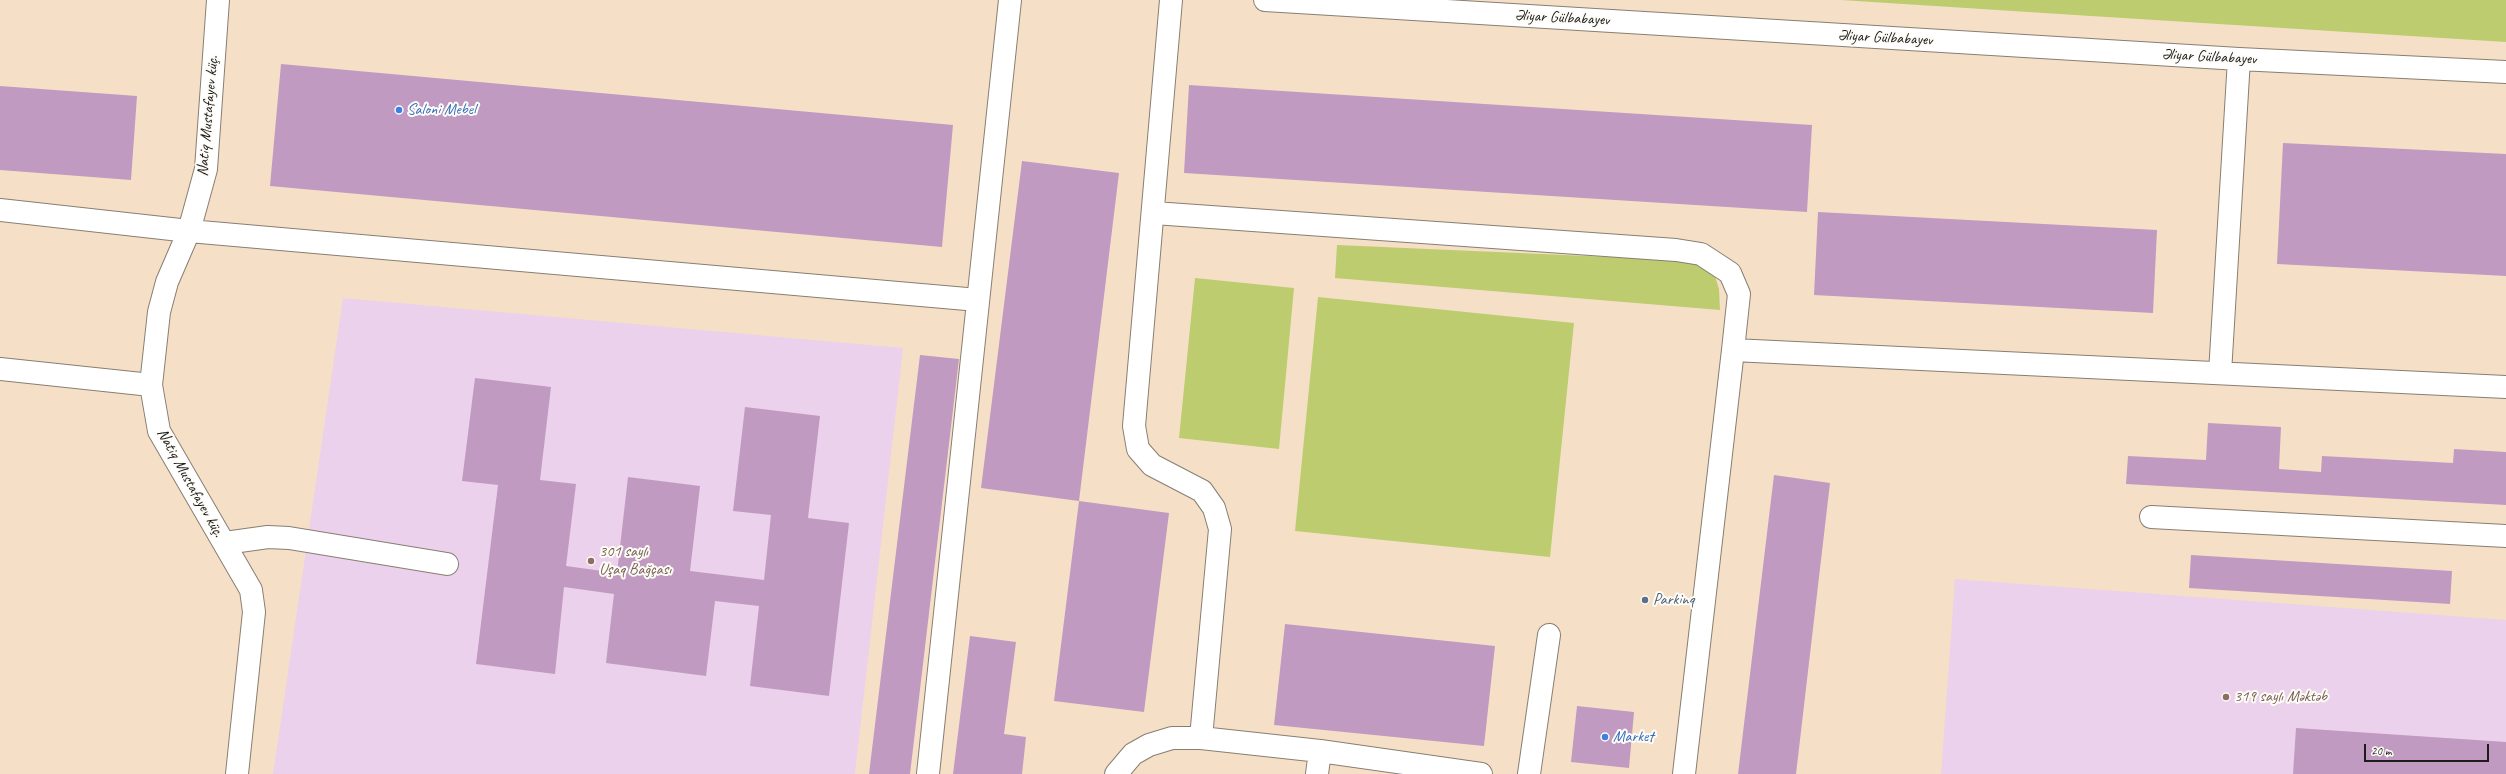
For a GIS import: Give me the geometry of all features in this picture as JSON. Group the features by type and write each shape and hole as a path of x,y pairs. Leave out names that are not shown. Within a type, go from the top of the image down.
{"street":[{"name":"Natiq Mustafayev küç.","path":"218,0 206,168 189,231 167,282 159,312 151,385 159,431 252,590 254,612 237,774"},
{"path":"928,774 1010,0"},
{"path":"1171,0 1154,213 1134,426 1138,449 1152,465 1202,491 1214,508 1220,529 1201,738"},
{"name":"Əliyar Gülbabayev","path":"1264,0 2239,59 2506,72"},
{"path":"2220,373 2239,59"},
{"path":"0,210 189,231 978,300"},
{"path":"1154,213 1660,249 1701,254 1730,273 1739,294 1684,774"},
{"path":"1733,350 2506,388"},
{"path":"0,369 151,385"},
{"path":"2151,517 2506,536"},
{"path":"224,543 268,537 289,538 447,564"},
{"path":"1529,774 1548,635"},
{"path":"1116,774 1133,754 1149,744 1172,738 1201,738 1320,751 1481,774"},
{"path":"1317,774 1320,751"}],"shaded area":[{"name":"301 saylı Uşaq Bağçası","path":"343,298 903,348 855,774 273,774"},
{"name":"319 saylı Məktəb","path":"1955,579 2506,620 2506,774 1941,774"}],"green space":[{"path":"1841,0 2506,0 2506,42 2091,16"},
{"path":"1337,245 1679,260 1699,265 1715,276 1719,289 1720,310 1335,278"},
{"path":"1195,278 1294,288 1279,449 1179,438"},
{"path":"1318,297 1574,323 1550,557 1295,531"}],"building":[{"path":"281,64 953,125 942,247 270,186"},
{"path":"1189,85 1812,125 1807,212 1184,173"},
{"path":"0,86 137,96 131,180 0,170"},
{"path":"2283,143 2506,154 2506,276 2277,264"},
{"path":"1022,161 1119,173 1079,501 981,488"},
{"path":"1818,212 2157,230 2153,313 1814,295"},
{"path":"920,355 959,359 910,774 869,774"},
{"path":"475,378 551,387 540,480 576,484 566,566 617,573 628,477 700,486 690,571 764,580 771,515 733,511 745,407 820,416 808,518 849,523 829,696 750,686 759,606 715,601 706,676 606,663 614,594 564,587 555,674 476,664 498,485 462,481"},
{"path":"2208,423 2281,427 2279,469 2321,472 2322,456 2453,463 2454,449 2506,452 2506,505 2126,484 2128,456 2206,460"},
{"path":"1774,475 1830,483 1796,774 1738,774"},
{"path":"1079,501 1169,513 1144,712 1054,701"},
{"path":"2191,555 2452,571 2450,604 2189,588"},
{"path":"1285,624 1495,646 1484,746 1274,725"},
{"path":"970,636 1016,642 1004,734 1026,737 1022,774 953,774"},
{"path":"1577,706 1634,712 1629,768 1571,762"},
{"path":"2296,728 2506,742 2506,774 2293,774"}],"place":[{"name":"Saloni Mebel","path":"399,110"},
{"name":"301 saylı Uşaq Bağçası","path":"591,561"},
{"name":"Parkinq","path":"1645,600"},
{"name":"319 saylı Məktəb","path":"2226,697"},
{"name":"Market","path":"1605,737"}]}
